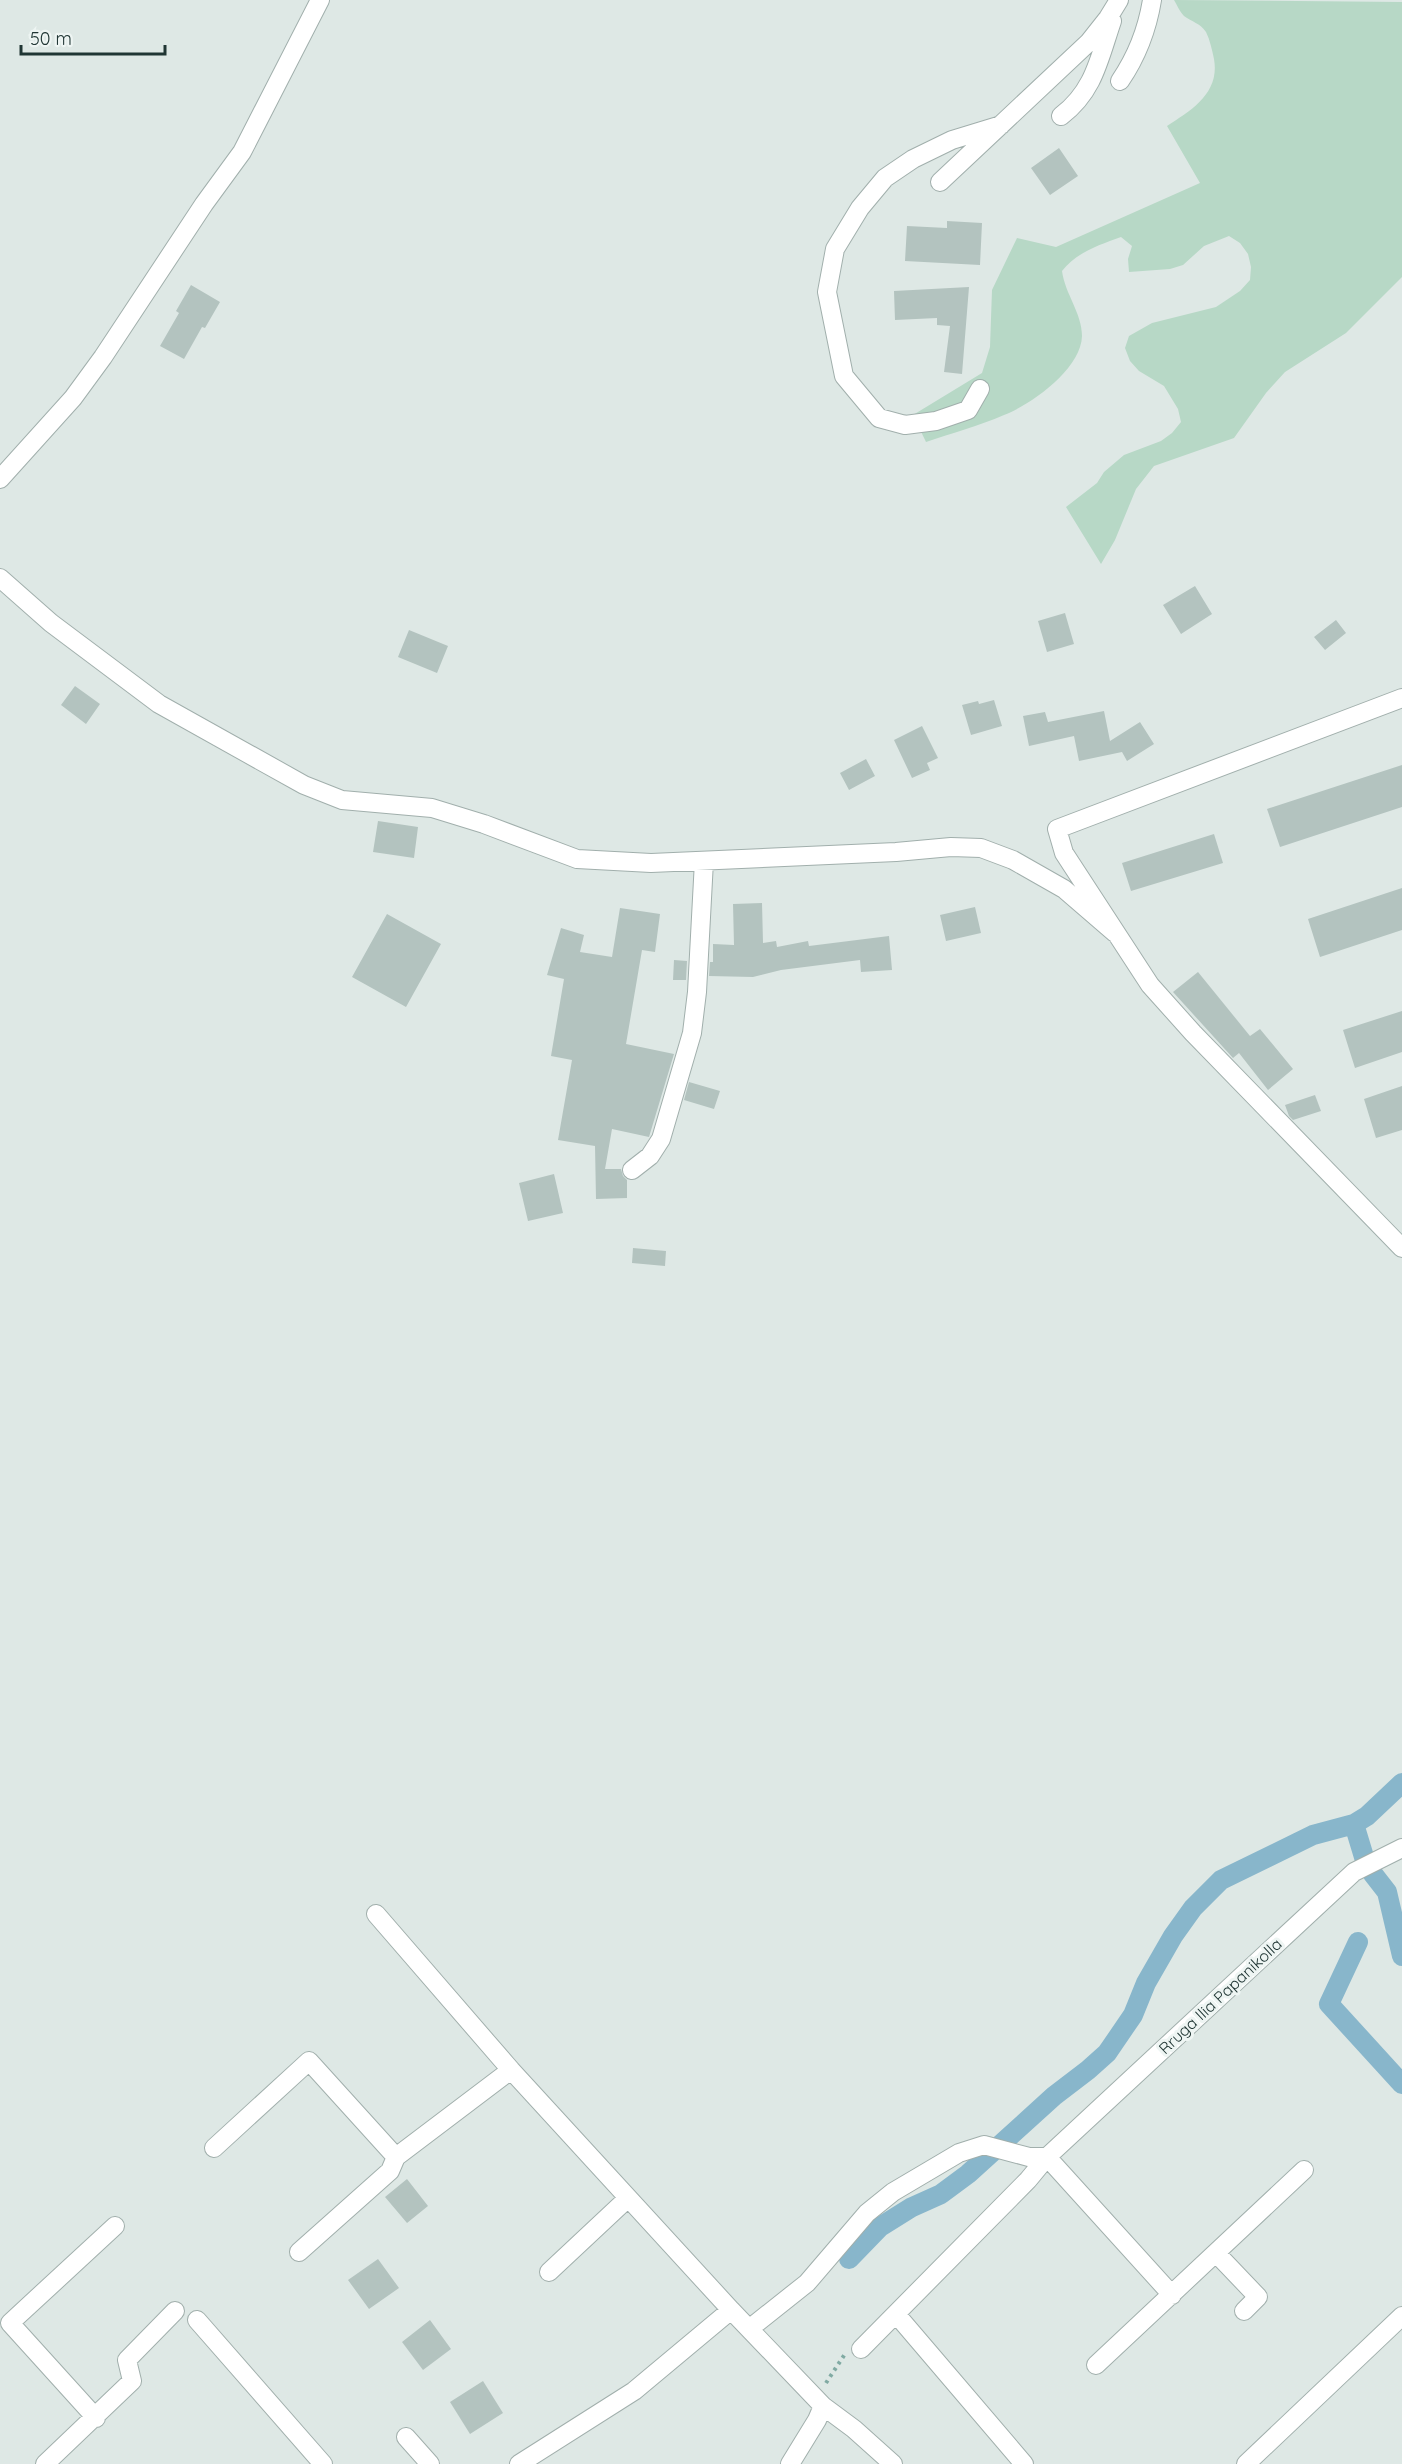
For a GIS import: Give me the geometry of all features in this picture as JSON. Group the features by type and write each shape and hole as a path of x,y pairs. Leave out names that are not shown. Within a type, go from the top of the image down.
{"street":[{"path":"0,479 43,434 79,390 204,204 242,152 320,0"},
{"path":"1061,116 1077,103 1090,82 1120,0"},
{"path":"940,182 1089,42 1120,0"},
{"path":"1120,81 1135,58 1148,24 1152,0"},
{"path":"980,389 968,410 936,421 905,425 879,418 844,376 827,292 835,249 860,208 885,178 913,159 952,140 1001,125"},
{"path":"0,578 51,623 159,704 304,785 342,800 432,807 576,859 651,863 896,852 951,847 981,848 1013,860 1064,889 1115,933"},
{"path":"1402,698 1057,829 1064,853 1150,985 1193,1033 1402,1248"},
{"path":"632,1170 650,1156 661,1139 692,1033 697,992 704,861"},
{"name":"Rruga Ilia Papanikolla","path":"861,2349 1028,2180 1038,2157 1354,1872 1394,1851"},
{"path":"376,1914 511,2070 731,2310 823,2406 854,2429 893,2464"},
{"path":"214,2148 309,2061 396,2157"},
{"path":"298,2252 390,2171 396,2157 511,2070"},
{"path":"749,2329 807,2283 867,2213 893,2192 959,2153 984,2145 1038,2157 1172,2295"},
{"path":"1096,2365 1304,2170"},
{"path":"549,2272 627,2199"},
{"path":"96,2418 10,2323 115,2226"},
{"path":"1216,2253 1258,2297 1244,2311"},
{"path":"519,2464 634,2391 731,2310"},
{"path":"45,2464 96,2418 132,2381 127,2360 175,2311"},
{"path":"896,2314 1024,2464"},
{"path":"1246,2464 1402,2316"},
{"path":"197,2320 323,2464"},
{"path":"790,2464 823,2406"},
{"path":"406,2437 430,2464"}],"path":[{"path":"823,2406 821,2391 850,2346 861,2349"}],"green space":[{"path":"1174,0 1402,2 1402,277 1346,333 1285,372 1266,393 1234,438 1154,466 1136,489 1115,540 1101,564 1066,507 1097,483 1104,472 1124,455 1161,441 1181,422 1178,409 1164,386 1139,371 1130,361 1125,348 1129,336 1152,323 1216,307 1240,291 1250,280 1251,267 1248,254 1240,243 1229,236 1204,246 1183,265 1170,269 1129,272 1128,259 1132,246 1121,237 1089,250 1074,259 1062,271 1066,288 1079,319 1082,336 1080,348 1073,361 1053,384 1015,410 985,423 926,442 913,415 982,373 990,347 992,290 1017,238 1056,247 1200,183 1167,126 1186,114 1208,91 1213,82 1214,59 1204,29 1184,16"}],"building":[{"path":"1059,148 1078,176 1050,195 1031,168"},
{"path":"947,221 982,223 980,265 905,261 907,226 947,228"},
{"path":"191,285 220,302 205,328 202,327 184,359 160,346 179,313 176,311"},
{"path":"969,287 962,374 944,372 950,326 937,325 937,318 895,320 894,291"},
{"path":"1195,586 1212,614 1181,634 1163,605"},
{"path":"1065,613 1074,644 1047,652 1038,621"},
{"path":"1336,620 1346,633 1325,650 1314,637"},
{"path":"409,630 448,646 437,673 398,657"},
{"path":"75,686 100,704 86,724 61,705"},
{"path":"994,700 1002,726 971,735 962,705"},
{"path":"1104,711 1110,741 1140,722 1154,744 1127,761 1122,752 1079,761 1074,736 1029,746 1023,716 1045,712 1048,722"},
{"path":"922,726 938,758 927,763 930,770 912,778 894,740"},
{"path":"866,759 875,776 849,790 840,773"},
{"path":"1402,765 1402,807 1280,847 1267,809"},
{"path":"378,821 418,827 414,858 373,852"},
{"path":"1214,834 1223,863 1131,891 1122,863"},
{"path":"1402,888 1402,930 1320,957 1308,919"},
{"path":"762,903 763,943 776,941 777,947 808,941 809,946 889,936 892,970 861,972 860,960 781,970 753,977 709,976 710,962 713,962 713,944 734,945 733,904"},
{"path":"975,907 981,933 946,941 940,915"},
{"path":"620,908 660,914 655,952 642,950 626,1044 674,1054 649,1137 612,1129 605,1169 621,1169 627,1180 627,1198 596,1199 595,1146 558,1140 572,1060 551,1056 564,979 547,975 561,928 584,935 580,952 612,957"},
{"path":"387,914 441,944 406,1007 352,977"},
{"path":"674,960 687,961 686,980 673,980"},
{"path":"1198,972 1250,1036 1260,1029 1293,1069 1268,1090 1239,1053 1233,1058 1173,992"},
{"path":"1402,1011 1402,1052 1355,1068 1343,1030"},
{"path":"689,1082 720,1091 714,1109 684,1100"},
{"path":"1402,1086 1402,1130 1376,1138 1364,1099"},
{"path":"1315,1095 1321,1111 1293,1120 1289,1116 1285,1105"},
{"path":"554,1174 563,1213 528,1221 519,1183"},
{"path":"633,1248 666,1251 665,1266 632,1263"},
{"path":"407,2179 428,2206 407,2223 385,2197"},
{"path":"378,2259 399,2288 369,2309 348,2280"},
{"path":"430,2320 451,2349 423,2370 402,2342"},
{"path":"483,2381 503,2413 470,2434 450,2402"}],"waterway":[{"path":"849,2259 880,2227 912,2207 941,2194 968,2174 1054,2096 1107,2053 1133,2015 1146,1983 1173,1936 1193,1908 1221,1880 1313,1835 1354,1824 1367,1816 1402,1783"},
{"path":"1354,1824 1364,1857 1373,1874 1387,1892 1402,1956"},
{"path":"1358,1942 1329,2004 1402,2084"}]}
